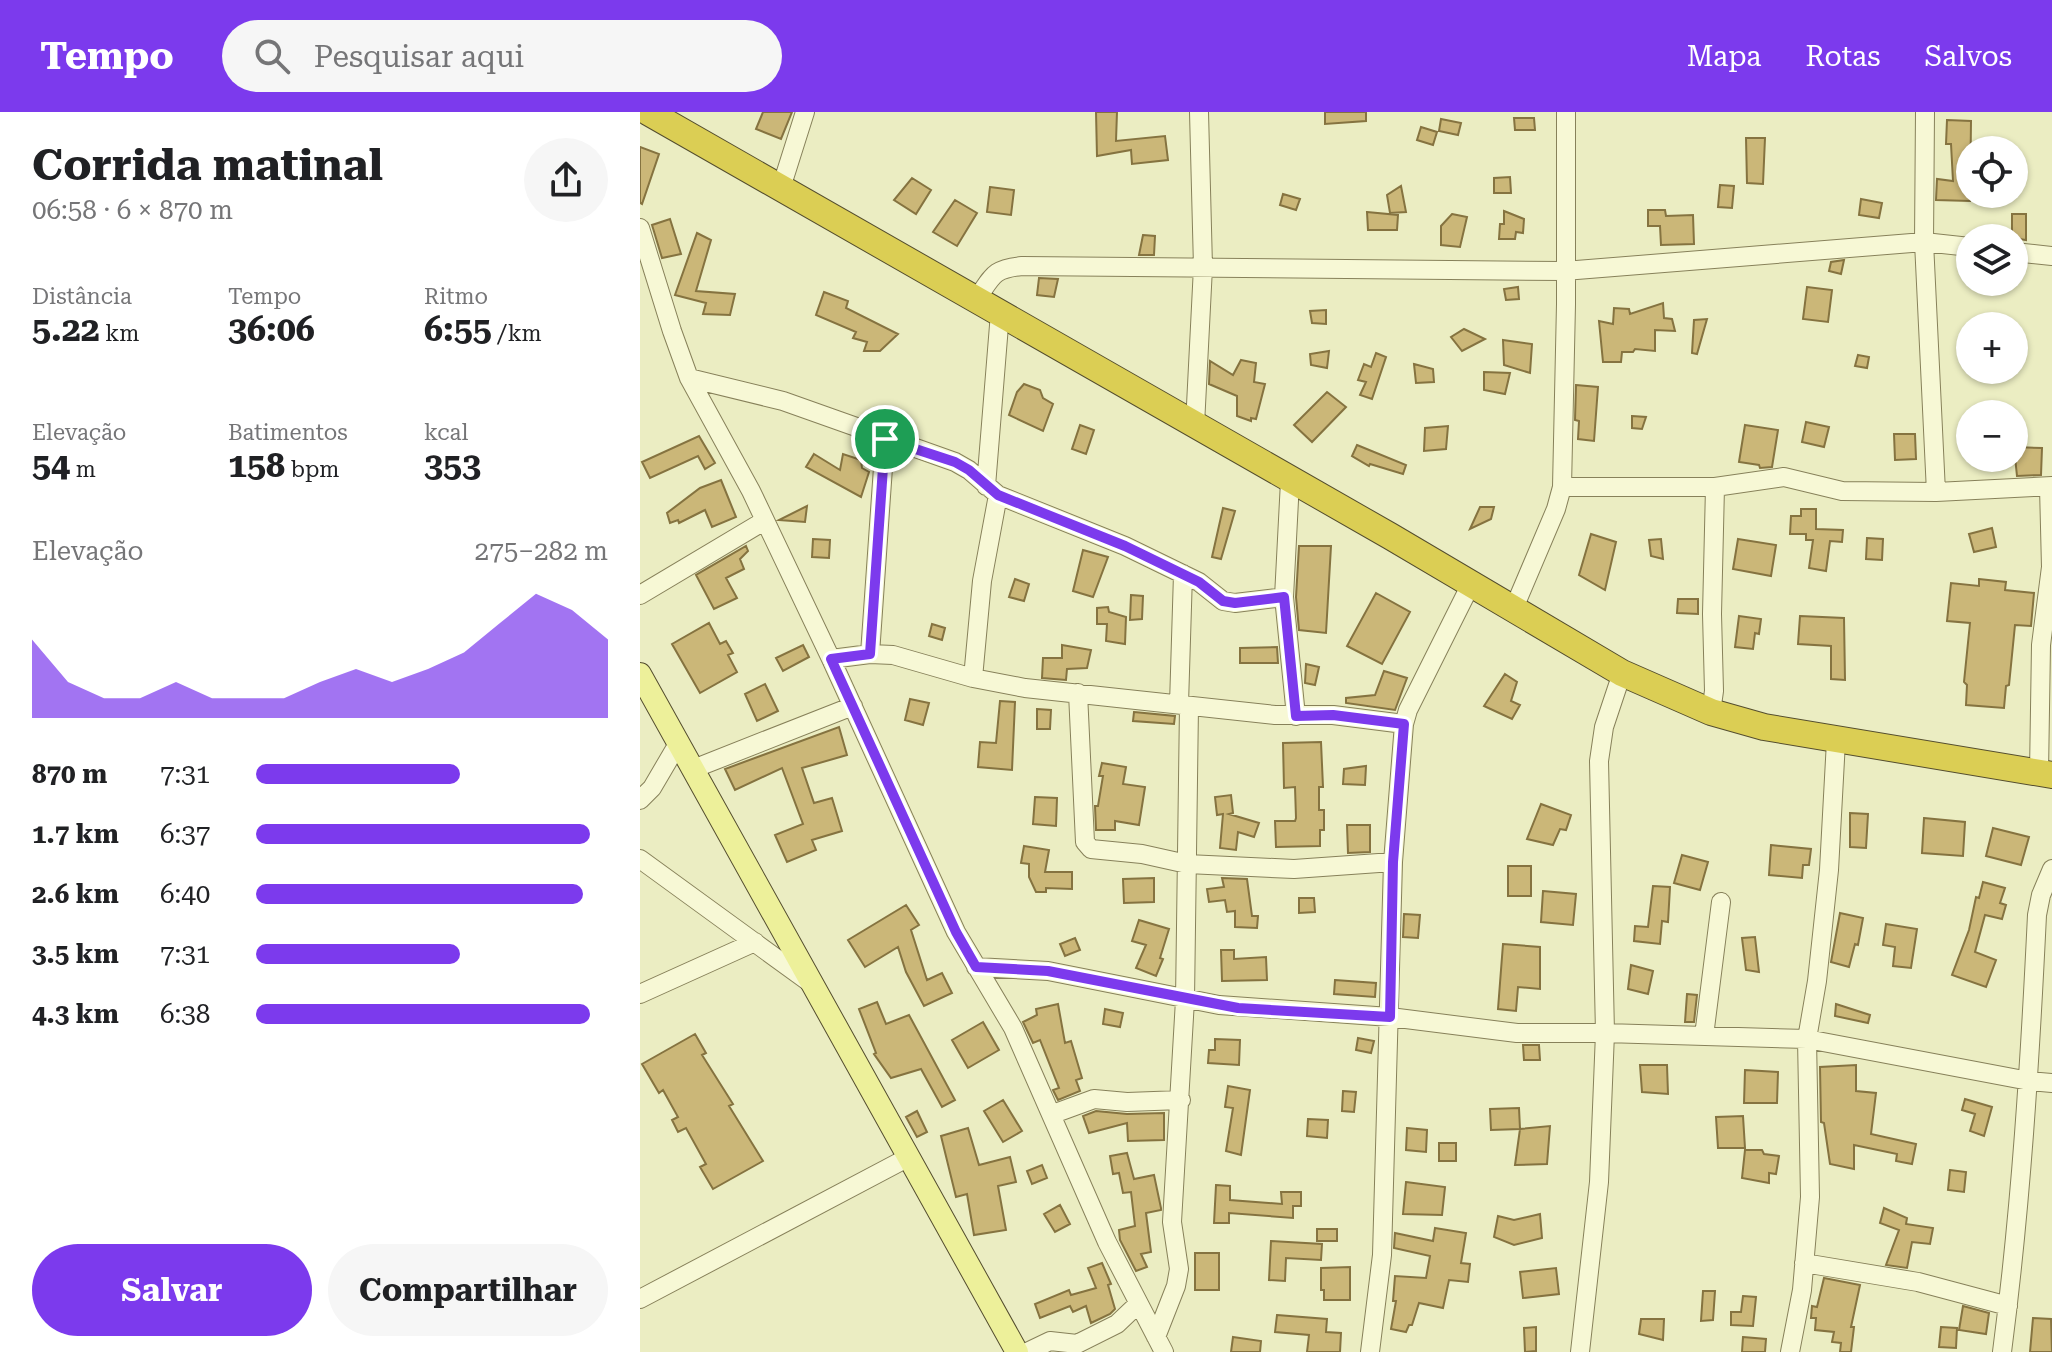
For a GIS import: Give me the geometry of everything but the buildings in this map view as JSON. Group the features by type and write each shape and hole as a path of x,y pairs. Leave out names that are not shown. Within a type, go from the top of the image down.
{"highway":[{"path":"648,112 1514,608 1622,673 1711,712 1764,727 2046,774"}],"main road":[{"path":"640,674 1017,1352"}],"street":[{"path":"781,188 805,112"},
{"path":"1195,425 1203,267 1199,112"},
{"path":"1514,608 1556,509 1562,487 1566,112"},
{"path":"1925,112 1924,242 1936,492"},
{"path":"640,228 689,378 764,521 831,659 950,920 1001,1005 1053,1114 1107,1242 1160,1345"},
{"path":"976,300 994,273 1002,268 1022,266 1564,271 1924,242 1956,245"},
{"path":"2028,253 2052,256"},
{"path":"973,678 992,490 1000,313"},
{"path":"689,378 783,401 955,462 992,490 1125,546 1199,582 1223,601 1235,603 1284,597"},
{"path":"870,654 885,439"},
{"path":"1562,487 1715,487 1784,477 1842,491 1936,492 2051,487 2051,567 2041,645 2046,774"},
{"path":"1290,481 1284,597 1296,716"},
{"path":"1711,712 1714,691 1715,487"},
{"path":"640,595 764,521"},
{"path":"1160,1345 1179,1269 1172,1222 1185,1000 1187,864 1183,574"},
{"path":"1370,1352 1382,1255 1393,862 1404,724 1408,710 1471,584"},
{"path":"831,659 870,654 893,655 973,678 1025,688 1404,724"},
{"path":"1580,1352 1599,1182 1605,1033 1599,761 1604,727 1622,673"},
{"path":"1078,693 1085,842 1091,849 1142,854 1187,864 1294,869 1393,862"},
{"path":"693,769 853,706"},
{"path":"1790,1352 1804,1263 1810,1197 1807,1039 1817,981 1829,870 1836,741"},
{"path":"640,800 652,788 679,742"},
{"path":"640,859 812,983"},
{"path":"2002,1352 2016,1249 2029,1081 2037,915 2052,869"},
{"path":"1704,1036 1721,902"},
{"path":"640,994 755,942"},
{"path":"976,967 1048,971 1238,1008 1390,1017 1517,1033 1807,1039 2052,1083"},
{"path":"1053,1114 1094,1099 1127,1102 1181,1100"},
{"path":"640,1299 909,1157"},
{"path":"1804,1263 1918,1282 2008,1306"},
{"path":"1027,1352 1050,1341 1077,1344 1117,1324 1138,1304"}],"route":[{"path":"885,439 955,462 998,495 1125,546 1199,582 1223,601 1235,603 1284,597 1296,716 1348,716 1404,724 1393,862 1390,1017 1238,1008 1048,971 976,967 956,932 831,659 870,654 885,439"}]}
